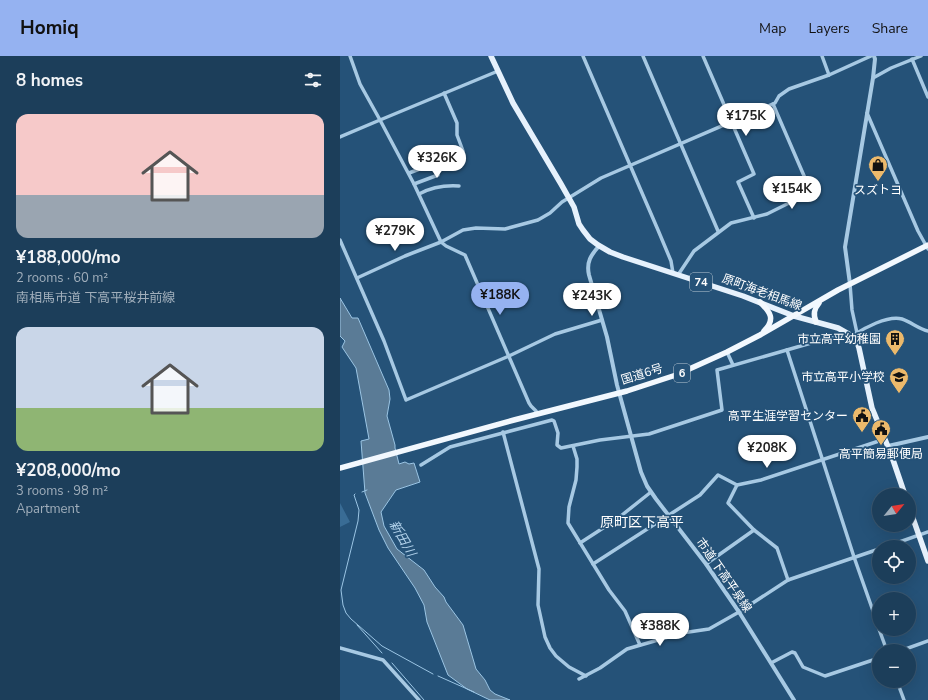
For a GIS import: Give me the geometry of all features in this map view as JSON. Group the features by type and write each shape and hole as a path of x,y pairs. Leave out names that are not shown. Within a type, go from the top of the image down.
{"highway":[{"name":"国道6号","path":"340,468 620,392 676,375 727,352 850,284 928,247"},
{"path":"816,322 814,310 822,300"},
{"path":"760,302 768,310 771,320 769,326 760,335"}],"main road":[{"name":"原町海老相馬線","path":"491,56 517,111 569,198 583,230 590,239 599,246 623,257 760,302 794,316 852,334"},
{"path":"852,334 859,348 872,408 888,446 903,488"},
{"path":"916,527 928,561"}],"street":[{"path":"350,56 360,84 409,173 441,242 465,255 531,406 536,410"},
{"path":"583,56 676,274"},
{"path":"643,56 718,231"},
{"path":"703,56 754,174 738,182 754,218"},
{"path":"822,56 829,75"},
{"path":"357,278 466,230 505,229 538,220 601,178 773,104 779,96 789,90 829,75 871,56"},
{"path":"852,334 850,284 845,247 873,78 874,56"},
{"path":"873,78 921,56"},
{"path":"912,60 928,97"},
{"path":"340,137 498,71"},
{"path":"409,173 463,151 457,135 457,123 444,93"},
{"path":"676,274 694,251 730,223 767,214 811,192 773,104"},
{"path":"867,113 918,231 928,247"},
{"path":"414,184 438,175"},
{"path":"419,194 432,188 444,185 459,186"},
{"path":"340,240 389,355 406,400 509,356 555,334 602,320"},
{"name":"市道 下高平泉線","path":"599,246 589,260 587,267 641,472 651,492 706,564 739,612 794,700"},
{"path":"421,465 450,447 540,421 554,421 558,432 559,448 600,440 649,434 722,410 717,371 733,364 842,335 852,334 883,321 895,318 902,319 928,332"},
{"path":"788,350 822,460 872,609"},
{"path":"727,352 733,364"},
{"path":"503,432 539,569 538,605 545,637 556,656 569,667 586,676"},
{"path":"888,446 928,437"},
{"path":"593,564 700,495 718,475 736,485 760,480 885,439"},
{"path":"573,446 577,459 577,467 576,480 571,496 568,522 609,590 625,611 640,645"},
{"path":"736,485 728,503 754,530 777,548 788,580"},
{"path":"580,543 617,519 651,492"},
{"path":"706,564 754,530"},
{"path":"905,540 928,532"},
{"path":"580,679 606,665 623,652 640,645 682,633 709,629 739,612 788,580 872,551"},
{"path":"916,645 928,641"},
{"path":"340,648 383,660 419,700"},
{"path":"771,663 792,652 803,667 825,676 872,660"},
{"path":"900,688 904,700"}],"shaded area":[{"path":"340,298 352,318 358,318 389,390 390,399 387,416 399,464 405,462 409,464 414,463 420,482 396,490 381,512 384,526 397,549 424,570 463,625 476,669 485,680 490,690 495,694 510,700 490,700 467,689 448,675 427,622 424,605 415,588 388,548 379,530 365,493 361,441 369,439 356,368 342,347 345,341 340,336"},
{"path":"340,503 350,522 340,527"}],"waterway":[{"path":"362,492 367,490"},
{"path":"355,494 354,495 359,510 358,521 341,590 343,605 346,613 382,646 433,674"},
{"path":"357,625 382,653"},
{"path":"392,663 424,700"},
{"path":"438,676 474,692"}],"place":[{"name":"スズトヨ","path":"878,182"},
{"name":"市立高平幼稚園","path":"895,356"},
{"name":"市立高平小学校","path":"899,394"},
{"name":"高平生涯学習センター","path":"862,433"},
{"name":"高平簡易郵便局","path":"881,446"}],"district":[{"name":"原町区下高平","path":"642,522"}],"water label":[{"name":"新田川","path":"403,538"}]}
